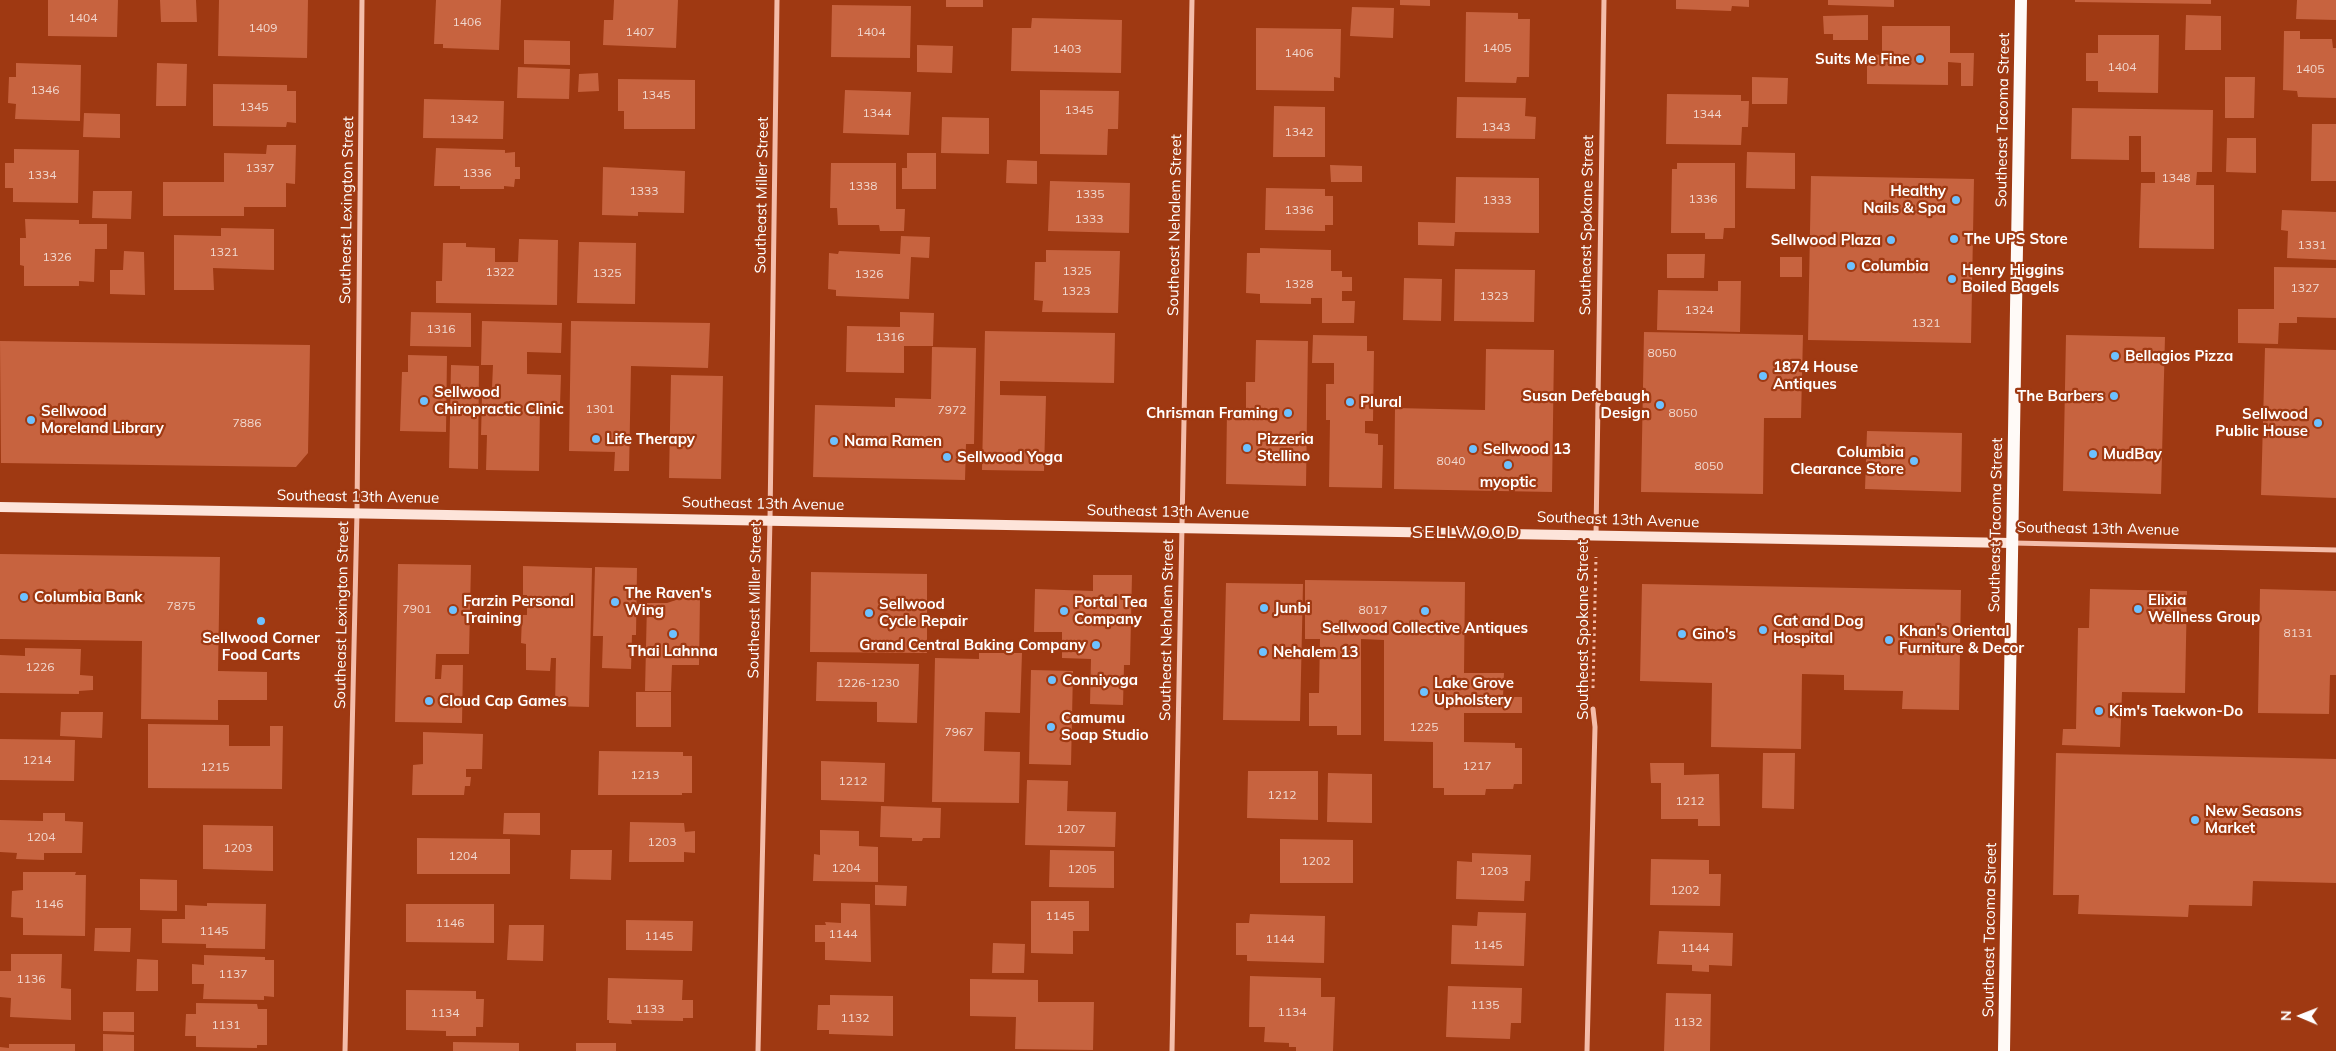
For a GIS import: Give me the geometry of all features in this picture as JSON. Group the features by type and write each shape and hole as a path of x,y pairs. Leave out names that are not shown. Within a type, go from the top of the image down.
{"main road":[{"name":"Southeast Tacoma Street","path":"2004,1051 2020,0"}],"street":[{"name":"Southeast Lexington Street","path":"345,1051 357,512 362,0"},
{"name":"Southeast Miller Street","path":"758,1051 770,519 777,0"},
{"name":"Southeast Nehalem Street","path":"1172,1051 1192,0"},
{"name":"Southeast Spokane Street","path":"1596,535 1604,0"},
{"name":"Southeast 13th Avenue","path":"0,507 770,519 2336,550"},
{"name":"Southeast Spokane Street","path":"1587,1051 1595,727 1593,709"}],"path":[{"name":"Southeast Spokane Street","path":"1593,709 1596,535"}],"building":[{"path":"48,0 118,0 117,37 48,36"},
{"path":"160,0 196,0 197,22 161,22"},
{"path":"219,0 308,0 307,58 218,56"},
{"path":"436,0 501,0 499,50 443,48 443,44 434,44"},
{"path":"614,0 678,0 676,48 603,45 604,20 613,20"},
{"path":"946,0 983,0 983,7 946,7"},
{"path":"1400,0 1430,0 1430,6 1400,5"},
{"path":"1676,0 1749,0 1749,7 1732,6 1731,11 1676,9"},
{"path":"1828,0 1894,0 1894,7 1828,5"},
{"path":"2075,0 2211,0 2211,4 2075,2"},
{"path":"2297,0 2336,0 2336,20 2296,19"},
{"path":"832,5 911,6 910,58 831,57"},
{"path":"1352,7 1394,8 1393,38 1350,36"},
{"path":"1466,12 1518,13 1518,19 1530,19 1529,77 1517,77 1516,83 1465,82"},
{"path":"1868,15 1868,40 1833,40 1833,34 1824,34 1823,16"},
{"path":"2186,15 2221,16 2221,50 2185,50"},
{"path":"1032,18 1122,20 1121,73 1011,71 1012,28 1031,28"},
{"name":"Suits Me Fine","path":"1882,26 1950,26 1950,53 1974,53 1973,86 1961,86 1961,63 1948,62 1948,85 1867,84 1867,54 1882,55"},
{"path":"1256,28 1341,29 1340,78 1334,77 1334,91 1256,90"},
{"path":"2284,31 2300,31 2300,39 2332,39 2333,48 2336,48 2336,98 2298,97 2297,91 2283,90"},
{"path":"2098,35 2159,35 2158,93 2098,92 2098,81 2086,81 2086,53 2098,53"},
{"path":"524,40 570,41 570,65 524,64"},
{"path":"917,45 953,46 952,73 917,72"},
{"path":"16,63 81,65 80,121 15,119 16,104 8,103 9,77 16,77"},
{"path":"157,63 187,64 186,106 156,106"},
{"path":"518,67 570,69 569,99 517,98"},
{"path":"598,73 599,91 578,92 579,74"},
{"path":"1752,77 1788,78 1787,104 1752,104"},
{"path":"2225,77 2255,77 2254,118 2225,118"},
{"path":"618,79 695,80 695,129 624,129 624,111 618,111"},
{"path":"213,84 287,85 287,91 296,91 296,123 287,122 286,127 213,126"},
{"path":"845,90 911,92 909,135 843,133"},
{"path":"1040,90 1119,91 1118,129 1108,129 1107,155 1040,154"},
{"path":"1667,94 1741,95 1741,101 1749,101 1748,127 1742,127 1741,145 1666,144"},
{"path":"1457,97 1526,98 1525,116 1536,117 1535,139 1456,138"},
{"path":"424,99 504,101 503,139 423,138"},
{"path":"1274,106 1325,107 1325,157 1273,157"},
{"path":"2072,108 2213,110 2212,172 2197,172 2196,185 2214,185 2214,249 2139,248 2141,183 2155,183 2155,172 2141,172 2141,136 2129,136 2129,160 2071,159"},
{"path":"84,113 120,114 120,138 83,137"},
{"path":"942,117 989,118 989,154 941,153"},
{"path":"2312,124 2336,124 2336,181 2311,181"},
{"path":"2227,138 2256,138 2256,173 2226,172"},
{"path":"267,145 296,145 295,184 286,183 286,207 244,207 244,216 163,216 163,182 224,182 224,153 266,154"},
{"path":"436,148 505,150 505,153 515,152 515,167 520,167 520,179 515,179 514,187 504,186 504,189 460,189 460,186 434,186"},
{"path":"14,149 79,150 78,203 13,202 13,188 5,188 5,163 14,163"},
{"path":"1747,152 1795,153 1795,189 1746,188"},
{"path":"907,153 936,153 936,189 902,189 902,168 907,168"},
{"path":"1007,160 1037,161 1037,184 1006,183"},
{"path":"831,163 896,163 896,209 905,209 904,231 880,231 879,225 838,225 837,208 830,208"},
{"path":"1677,163 1735,163 1735,228 1724,228 1723,239 1705,239 1705,233 1671,233 1672,169 1677,169"},
{"path":"1330,165 1362,166 1362,182 1331,182"},
{"path":"603,167 685,171 684,213 638,212 638,216 602,215"},
{"name":"Sellwood Plaza","path":"1811,176 1974,179 1971,343 1808,340"},
{"path":"1456,177 1539,178 1539,233 1455,232 1454,246 1418,245 1418,222 1455,223"},
{"path":"1050,181 1130,183 1129,233 1048,231"},
{"path":"1266,188 1325,189 1325,196 1333,196 1333,225 1325,225 1325,231 1265,230"},
{"path":"93,191 132,191 131,219 92,218"},
{"path":"2282,210 2336,212 2336,260 2287,258 2288,231 2281,230"},
{"path":"25,219 79,220 79,224 107,224 107,249 95,249 94,282 79,281 79,286 24,286 24,266 20,265 20,238 26,238"},
{"path":"221,228 274,229 274,270 213,268 214,290 174,290 174,235 221,236"},
{"path":"901,236 930,237 929,258 911,257 909,299 836,296 836,290 828,289 829,253 838,254 839,251 900,254"},
{"path":"519,239 558,240 557,305 436,303 436,281 442,281 443,243 466,243 466,247 495,248 495,262 518,262"},
{"path":"579,242 636,243 635,304 577,303"},
{"path":"1260,248 1331,250 1331,271 1342,271 1342,277 1352,277 1352,291 1342,291 1342,301 1355,301 1354,323 1322,323 1322,298 1311,298 1311,304 1260,303 1260,294 1246,293 1247,253 1260,253"},
{"path":"1046,250 1120,251 1118,313 1042,312 1043,301 1034,300 1035,262 1046,262"},
{"path":"124,251 144,252 145,295 110,294 110,270 123,270"},
{"path":"1667,254 1705,254 1704,278 1667,278"},
{"path":"1780,257 1802,257 1802,277 1780,277"},
{"path":"2274,267 2336,268 2336,318 2297,317 2297,323 2279,323 2278,344 2238,343 2238,309 2274,309"},
{"path":"1455,269 1535,270 1534,322 1454,321"},
{"path":"1404,278 1442,279 1441,321 1403,320"},
{"path":"1718,281 1741,281 1740,332 1657,330 1658,290 1718,291"},
{"path":"411,312 471,313 471,347 410,346"},
{"path":"900,312 934,313 933,346 904,346 904,373 846,372 847,326 900,327"},
{"path":"482,321 562,323 561,353 527,352 527,374 561,375 560,405 540,405 539,471 486,470 487,435 481,435 482,398 488,398 488,388 492,388 493,365 481,365"},
{"path":"571,321 710,323 708,368 631,366 629,471 614,471 615,452 569,451"},
{"path":"985,331 1115,333 1114,383 1000,381 1000,395 1046,396 1044,471 982,470"},
{"path":"1644,332 1803,335 1801,418 1764,418 1763,494 1641,492"},
{"name":"Plural","path":"1313,335 1367,336 1367,351 1374,351 1373,421 1365,421 1365,433 1378,434 1378,445 1383,445 1382,488 1329,487 1330,420 1326,420 1326,384 1334,384 1334,363 1312,363"},
{"path":"2066,335 2165,337 2161,494 2063,491"},
{"path":"1256,340 1308,341 1306,486 1226,484 1227,411 1246,411 1246,382 1255,382"},
{"path":"0,341 310,345 308,453 296,467 1,463"},
{"path":"932,347 976,348 974,444 966,444 965,480 813,477 815,405 895,407 895,398 931,399"},
{"path":"2265,348 2336,350 2336,498 2261,495"},
{"name":"Sellwood 13","path":"1486,349 1554,350 1552,492 1394,489 1395,408 1485,410"},
{"name":"Sellwood Chiropractic Clinic","path":"408,355 447,356 446,432 400,431 402,372 408,372"},
{"path":"451,365 479,366 478,469 449,468"},
{"path":"671,375 723,376 721,479 669,478"},
{"name":"Columbia Clearance Store","path":"1867,431 1962,433 1961,492 1865,489"},
{"path":"0,554 220,557 218,671 267,672 267,700 218,700 218,720 141,719 142,641 0,639"},
{"path":"398,564 471,565 469,654 436,654 435,679 441,679 442,665 463,665 462,723 395,722"},
{"path":"523,566 592,568 589,707 555,706 556,658 551,658 550,671 526,670 526,644 521,643 522,615 527,615 527,595 523,595"},
{"name":"The Raven's Wing","path":"595,567 637,568 636,635 632,635 631,669 602,668 603,636 593,636"},
{"name":"Sellwood Cycle Repair","path":"811,572 927,574 927,653 810,652"},
{"name":"Grand Central Baking Company","path":"1093,575 1132,575 1130,665 1124,665 1123,705 1090,704 1091,659 1062,658 1062,632 1034,632 1035,589 1093,591"},
{"path":"1305,580 1465,582 1464,673 1504,673 1503,697 1522,697 1522,713 1464,713 1464,742 1515,743 1515,748 1522,748 1522,784 1514,784 1513,789 1486,789 1485,795 1444,795 1444,788 1433,788 1433,742 1384,741 1384,640 1361,639 1361,735 1337,735 1337,726 1309,726 1309,693 1319,693 1320,639 1305,639"},
{"name":"Nehalem 13","path":"1226,583 1303,584 1300,721 1223,720"},
{"path":"1642,584 1961,590 1959,710 1902,709 1903,691 1844,690 1844,675 1802,674 1801,749 1711,747 1712,683 1640,681"},
{"path":"2090,589 2187,591 2185,693 2122,692 2120,747 2062,745 2063,729 2076,729 2078,628 2089,628"},
{"path":"2260,589 2336,591 2336,675 2330,675 2329,714 2258,713"},
{"name":"Thai Lahnna","path":"682,598 700,598 699,665 672,665 671,691 645,691 647,603 667,603"},
{"path":"25,648 81,649 80,675 93,676 93,690 79,691 79,694 0,693 0,655 25,656"},
{"path":"979,653 1022,653 1020,713 985,712 984,751 1020,752 1019,803 932,802 935,658 979,659"},
{"path":"817,662 919,664 917,723 877,722 877,702 816,701"},
{"name":"Camumu Soap Studio","path":"1031,670 1073,671 1071,765 1029,764"},
{"path":"636,692 671,692 671,727 636,727"},
{"path":"61,712 103,712 102,738 60,736"},
{"path":"148,724 229,725 229,746 270,746 270,726 283,726 282,789 148,788"},
{"path":"423,732 483,734 482,769 466,769 466,777 471,777 470,786 465,786 464,795 412,795 413,765 423,764"},
{"path":"0,739 75,740 74,781 0,780"},
{"path":"599,751 683,752 683,756 692,756 692,793 682,793 682,795 598,795"},
{"path":"1763,753 1795,753 1794,809 1762,808"},
{"name":"New Seasons Market","path":"2056,753 2336,759 2336,883 2253,881 2252,906 2189,905 2188,917 2078,914 2079,895 2053,895"},
{"path":"821,761 885,763 884,802 821,800"},
{"path":"1650,763 1684,763 1684,775 1719,774 1720,826 1698,826 1698,819 1661,819 1661,783 1651,783"},
{"path":"1248,771 1318,771 1318,820 1247,818"},
{"path":"1328,773 1372,774 1372,823 1327,822"},
{"path":"1027,780 1068,781 1067,811 1116,812 1115,847 1025,845"},
{"path":"881,806 941,808 940,838 923,838 922,841 912,841 912,838 880,837"},
{"path":"43,813 65,813 65,821 83,822 82,853 44,853 44,860 16,859 17,853 0,852 0,820 43,821"},
{"path":"504,813 540,813 540,835 503,834"},
{"path":"630,822 684,823 685,832 695,831 695,853 684,852 684,862 629,862"},
{"path":"203,825 273,826 273,871 203,869"},
{"path":"820,830 859,831 859,846 878,847 878,882 813,881 814,854 820,855"},
{"path":"417,838 510,839 510,874 417,874"},
{"path":"1280,839 1353,840 1353,883 1280,883"},
{"path":"571,850 612,850 611,880 570,879"},
{"path":"1050,850 1114,851 1114,888 1049,887"},
{"path":"1472,853 1531,855 1530,881 1525,881 1524,901 1456,899 1457,861 1472,862"},
{"path":"1651,859 1709,860 1709,874 1721,874 1720,906 1650,905"},
{"path":"23,872 76,872 75,875 86,875 85,936 23,935 23,918 11,917 12,891 23,890"},
{"path":"140,879 177,880 177,911 140,910"},
{"path":"875,885 907,886 906,906 875,905"},
{"path":"1031,901 1089,901 1089,931 1073,931 1073,954 1031,953"},
{"path":"207,903 266,904 265,949 206,948 206,944 162,943 162,919 185,919 185,905 207,906"},
{"path":"841,903 870,904 871,962 825,960 825,942 815,942 815,925 826,925 825,922 841,923"},
{"path":"406,904 494,904 494,943 406,942"},
{"path":"1478,912 1526,913 1524,966 1451,964 1452,925 1477,926"},
{"path":"1250,914 1325,916 1324,963 1247,961 1247,955 1236,955 1236,923 1249,923"},
{"path":"626,920 693,921 692,951 626,950"},
{"path":"509,925 544,925 543,961 507,960"},
{"path":"95,928 131,928 130,952 94,951"},
{"path":"1659,931 1733,933 1732,966 1709,965 1709,972 1692,971 1692,965 1657,964"},
{"path":"993,943 1025,944 1024,973 992,973"},
{"path":"11,954 62,954 61,988 71,989 71,1020 10,1017 11,998 0,997 0,971 11,971"},
{"path":"204,955 265,957 265,960 274,960 274,997 264,996 264,1000 203,999 204,984 192,984 192,964 204,965"},
{"path":"137,959 158,960 158,991 136,991"},
{"path":"1250,976 1321,978 1321,997 1335,997 1333,1051 1296,1051 1296,1047 1289,1047 1289,1043 1264,1042 1265,1027 1249,1027"},
{"path":"608,978 683,980 682,1000 693,1000 693,1018 683,1018 683,1021 631,1020 632,1024 609,1023 609,1020 607,1020"},
{"path":"970,979 1038,980 1038,1002 1094,1002 1093,1050 1015,1049 1016,1017 970,1016"},
{"path":"1448,986 1522,988 1521,1023 1511,1023 1510,1039 1446,1037"},
{"path":"406,990 476,991 476,999 484,999 483,1027 476,1027 476,1036 446,1036 446,1031 406,1030"},
{"path":"1666,993 1711,994 1710,1051 1664,1051"},
{"path":"830,995 893,996 893,1036 829,1034 829,1030 817,1030 818,1005 830,1005"},
{"path":"196,1003 257,1004 258,1009 267,1009 267,1045 257,1045 257,1048 196,1047 196,1036 185,1036 186,1014 196,1014"},
{"path":"103,1012 134,1012 134,1032 103,1031"},
{"path":"103,1034 134,1035 134,1051 103,1051"},
{"path":"453,1042 519,1043 519,1051 453,1051"},
{"path":"576,1043 616,1043 616,1051 576,1051"},
{"path":"9,1044 75,1044 75,1051 0,1051 0,1047 9,1048"}],"place":[{"name":"Suits Me Fine","path":"1920,59"},
{"name":"Healthy Nails & Spa","path":"1956,200"},
{"name":"The UPS Store","path":"1954,239"},
{"name":"Sellwood Plaza","path":"1891,240"},
{"name":"Columbia","path":"1851,266"},
{"name":"Henry Higgins Boiled Bagels","path":"1952,279"},
{"name":"Bellagios Pizza","path":"2115,356"},
{"name":"1874 House Antiques","path":"1763,376"},
{"name":"The Barbers","path":"2114,396"},
{"name":"Sellwood Chiropractic Clinic","path":"424,401"},
{"name":"Plural","path":"1350,402"},
{"name":"Susan Defebaugh Design","path":"1660,405"},
{"name":"Chrisman Framing","path":"1288,413"},
{"name":"Sellwood Moreland Library","path":"31,420"},
{"name":"Sellwood Public House","path":"2318,423"},
{"name":"Life Therapy","path":"596,439"},
{"name":"Nama Ramen","path":"834,441"},
{"name":"Pizzeria Stellino","path":"1247,448"},
{"name":"Sellwood 13","path":"1473,449"},
{"name":"MudBay","path":"2093,454"},
{"name":"Sellwood Yoga","path":"947,457"},
{"name":"Columbia Clearance Store","path":"1914,461"},
{"name":"myoptic","path":"1508,465"},
{"name":"Columbia Bank","path":"24,597"},
{"name":"The Raven's Wing","path":"615,602"},
{"name":"Junbi","path":"1264,608"},
{"name":"Elixia Wellness Group","path":"2138,609"},
{"name":"Farzin Personal Training","path":"453,610"},
{"name":"Portal Tea Company","path":"1064,611"},
{"name":"Sellwood Collective Antiques","path":"1425,611"},
{"name":"Sellwood Cycle Repair","path":"869,613"},
{"name":"Sellwood Corner Food Carts","path":"261,621"},
{"name":"Cat and Dog Hospital","path":"1763,630"},
{"name":"Thai Lahnna","path":"673,634"},
{"name":"Gino's","path":"1682,634"},
{"name":"Khan's Oriental Furniture & Decor","path":"1889,640"},
{"name":"Grand Central Baking Company","path":"1096,645"},
{"name":"Nehalem 13","path":"1263,652"},
{"name":"Conniyoga","path":"1052,680"},
{"name":"Lake Grove Upholstery","path":"1424,692"},
{"name":"Cloud Cap Games","path":"429,701"},
{"name":"Kim's Taekwon-Do","path":"2099,711"},
{"name":"Camumu Soap Studio","path":"1051,727"},
{"name":"New Seasons Market","path":"2195,820"}],"district":[{"name":"SELLWOOD","path":"1466,533"}]}
